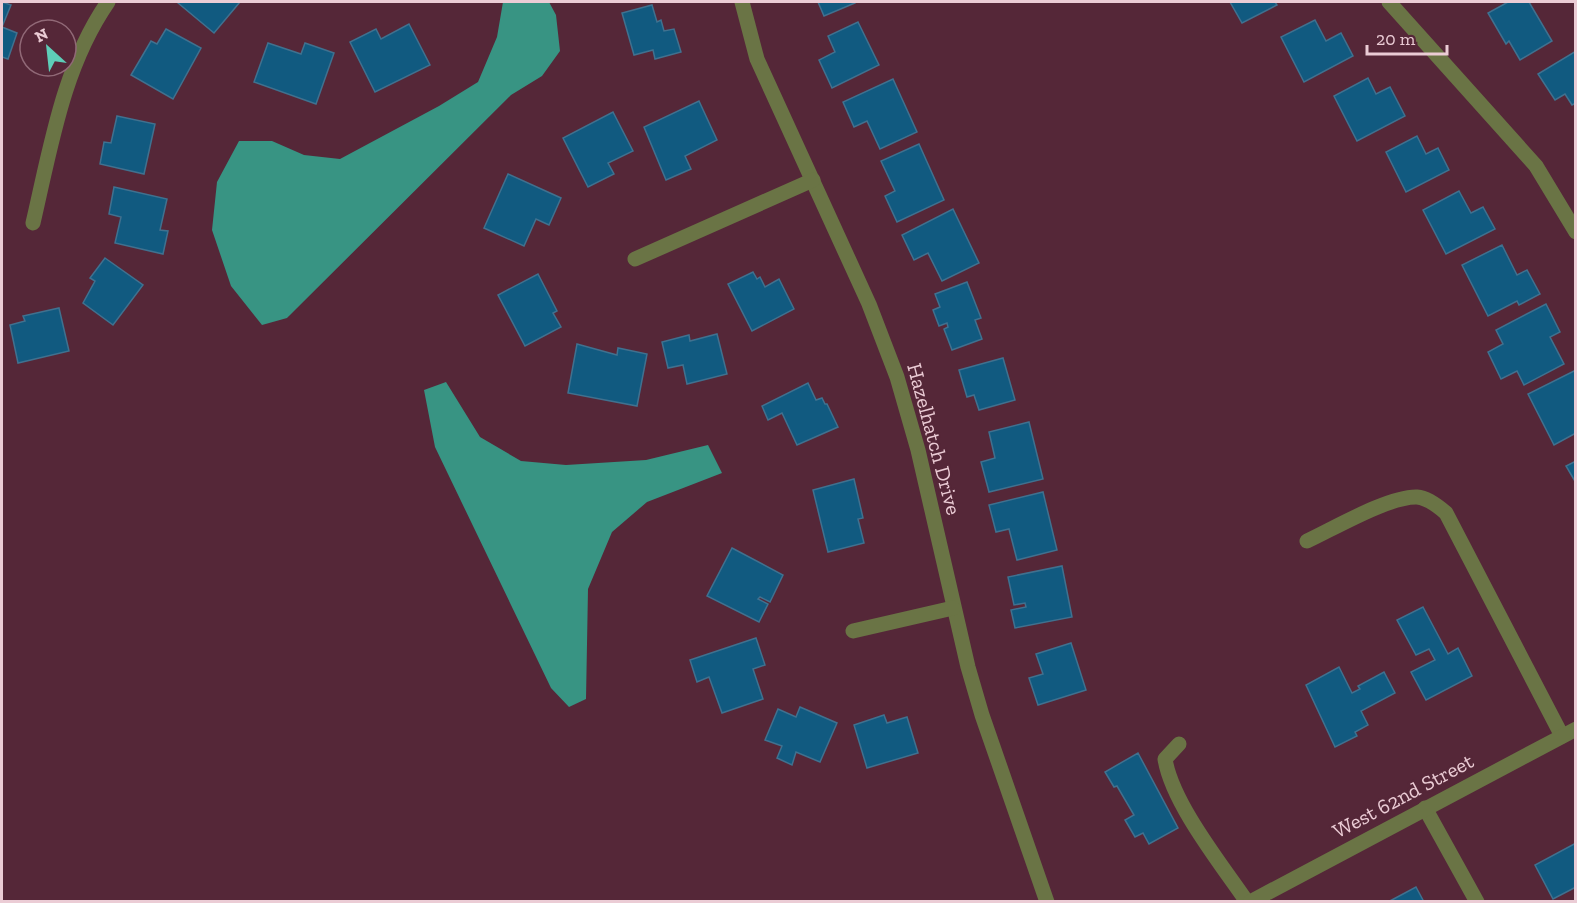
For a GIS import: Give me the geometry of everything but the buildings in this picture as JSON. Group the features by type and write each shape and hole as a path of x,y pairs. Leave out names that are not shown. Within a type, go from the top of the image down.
{"street":[{"path":"33,223 67,82 86,37 108,2"},
{"name":"Hazelhatch Drive","path":"742,2 757,59 869,304 897,377 918,450 953,608 982,715 1047,902"},
{"path":"1389,2 1536,166 1575,232"},
{"path":"635,259 813,180"},
{"path":"1307,541 1370,511 1402,499 1418,497 1435,504 1446,513 1569,732"},
{"path":"853,631 953,608"},
{"name":"West 62nd Street","path":"1249,902 1569,732"},
{"path":"1179,744 1165,759 1168,775 1188,812 1249,902"},
{"path":"1425,808 1477,902"}],"shaded area":[{"path":"503,2 549,2 556,15 560,51 542,76 511,95 287,318 262,325 231,286 212,230 217,182 239,141 272,141 304,155 340,159 439,106 478,82 497,37"},
{"path":"446,382 480,437 521,461 566,465 646,460 708,445 722,473 647,502 612,532 588,589 586,699 569,707 551,688 435,447 424,390"}]}
